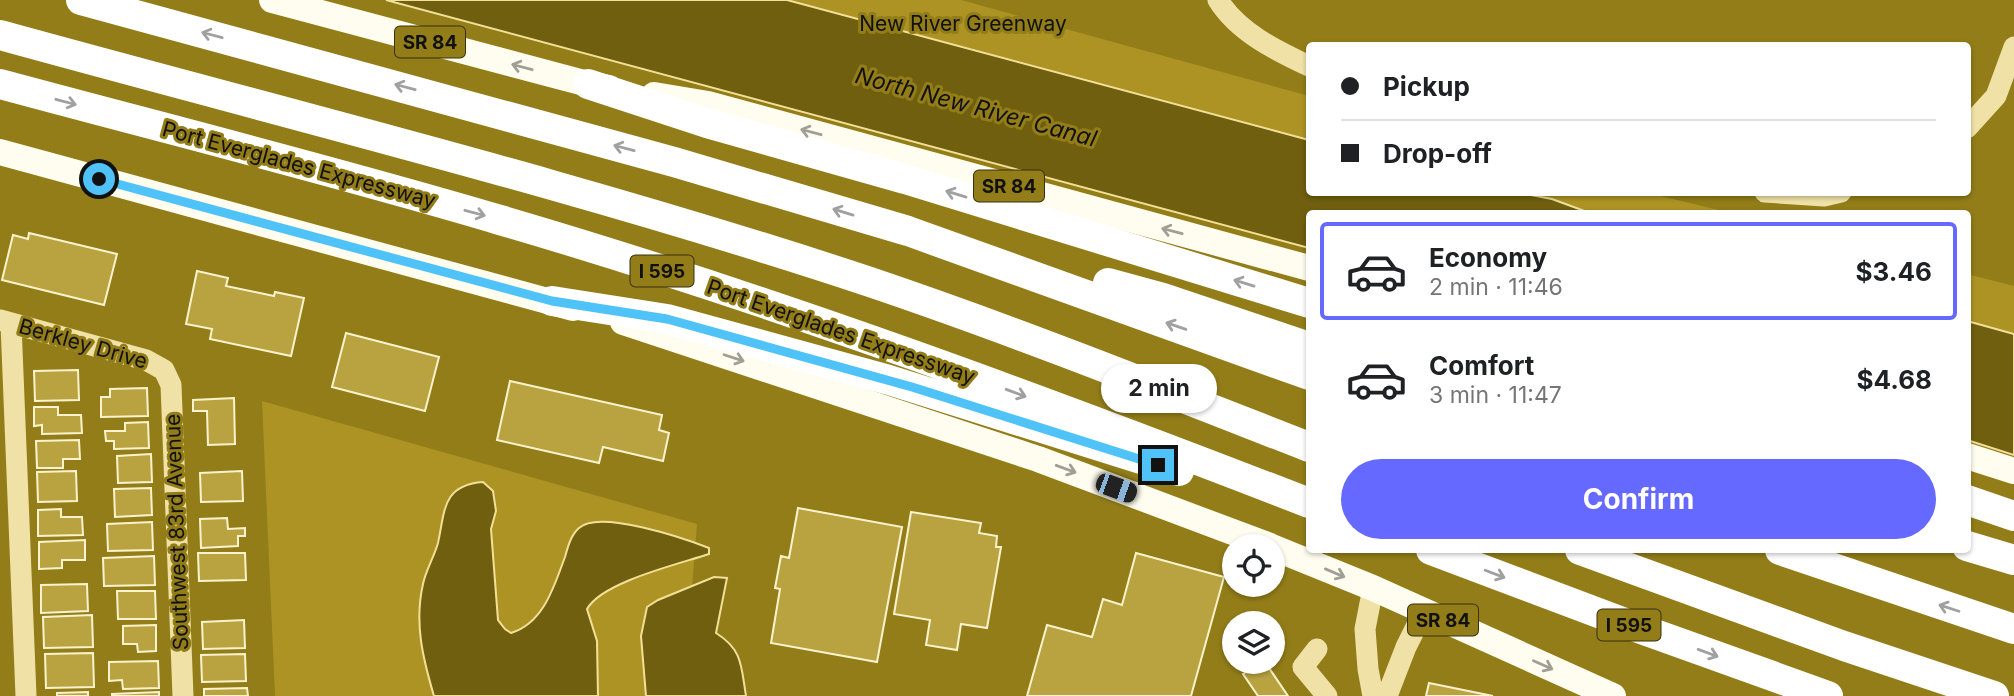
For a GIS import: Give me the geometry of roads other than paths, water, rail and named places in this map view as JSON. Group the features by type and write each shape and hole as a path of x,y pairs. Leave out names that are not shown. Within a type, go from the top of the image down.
{"highway":[{"path":"81,0 674,162 908,232 1163,298 1306,346"},
{"path":"0,36 496,170 854,277 1008,330 1306,446"},
{"name":"Port Everglades Expressway","path":"0,84 501,220 615,256 820,322 1123,431 1306,502"},
{"path":"588,84 706,123 905,178 1306,302"},
{"path":"908,232 1306,374"},
{"path":"552,301 667,319 824,362 1306,508"},
{"path":"1971,501 2014,516"},
{"path":"1971,547 2014,560"},
{"name":"I 595","path":"1439,553 1828,696"},
{"path":"1588,553 1844,646 1994,696"},
{"path":"1789,553 2014,629"}],"main road":[{"name":"SR 84","path":"272,0 588,84 708,104 1306,267"},
{"name":"SR 84","path":"0,152 552,301 664,335 1038,459 1239,534"},
{"path":"1971,457 2014,471"},
{"name":"SR 84","path":"1285,552 1613,696"}],"street":[{"path":"1221,4 1236,23 1284,54 1306,65"},
{"path":"1971,124 1996,96 2014,47"},
{"path":"5,322 26,696"},
{"name":"Berkley Drive","path":"5,322 146,360 164,370"},
{"name":"Southwest 83rd Avenue","path":"164,370 172,385 183,696"},
{"path":"1373,589 1365,629 1373,696"},
{"path":"1387,696 1406,646 1424,611"},
{"path":"1317,649 1303,667 1327,696"}],"water":[{"name":"North New River Canal","path":"386,0 787,0 1306,139 1306,196 1536,196 1582,210 1306,210 1306,247"},
{"path":"1971,322 2014,334 2014,455 1971,441"},
{"path":"483,482 493,491 496,511 491,529 498,620 511,633 532,621 540,612 552,591 572,537 579,528 589,523 605,522 643,528 709,548 709,554 642,575 608,590 587,609 597,641 598,696 434,696 423,655 420,627 423,584 438,543 448,502 460,488"},
{"path":"714,577 727,578 716,633 736,652 746,696 646,696 641,636 647,607"}],"park label":[{"name":"New River Greenway","path":"963,24"}]}
